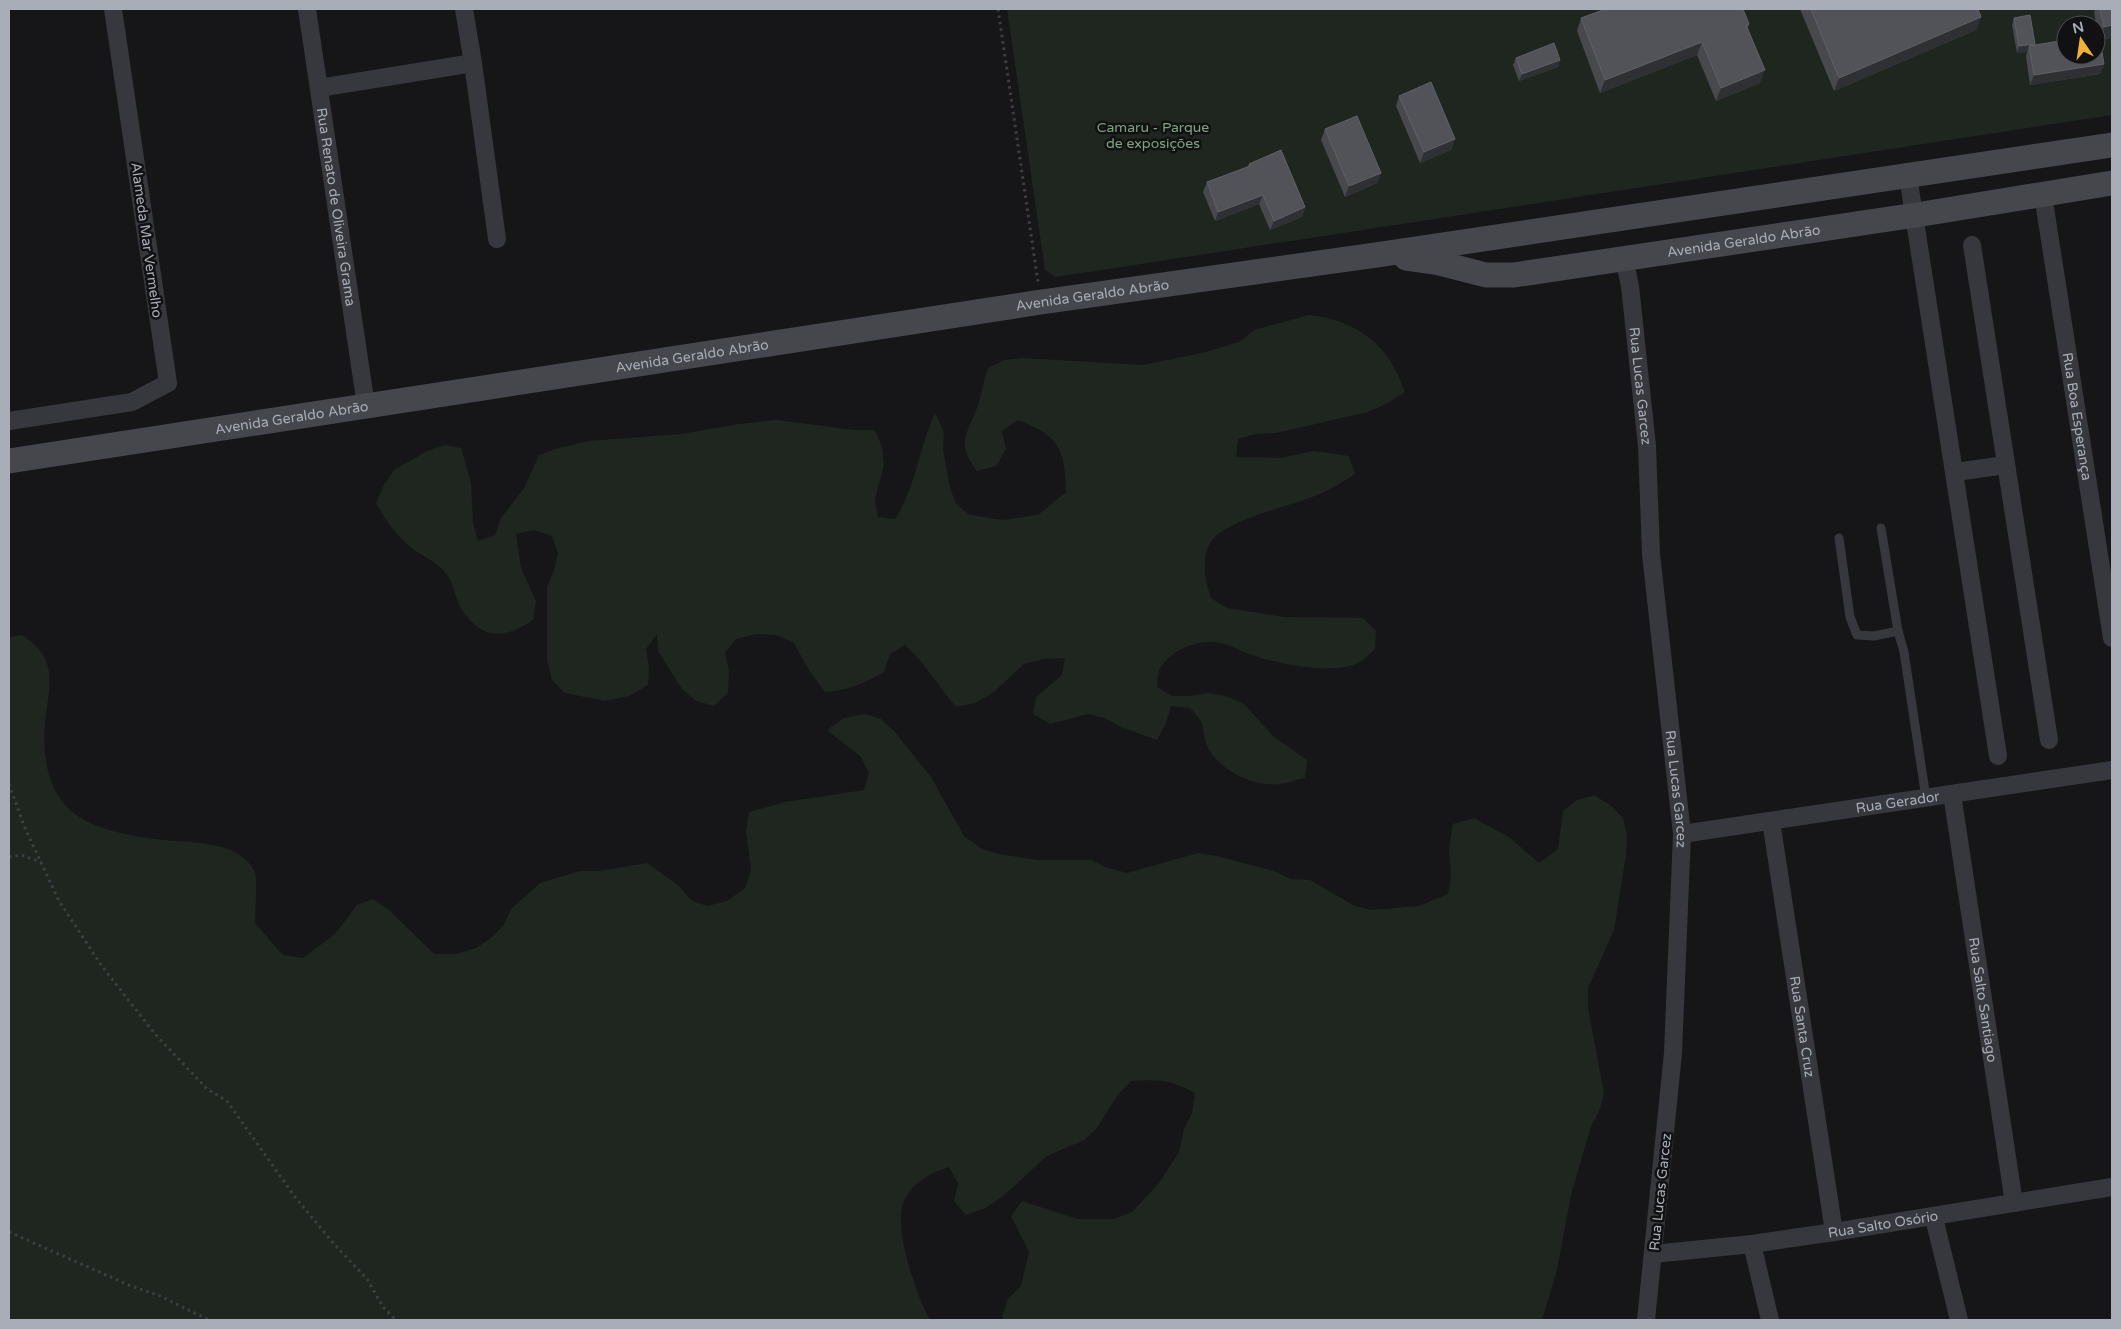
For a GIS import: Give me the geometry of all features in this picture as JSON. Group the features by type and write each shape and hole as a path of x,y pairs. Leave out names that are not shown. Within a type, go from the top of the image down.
{"main road":[{"name":"Avenida Geraldo Abrão","path":"9,460 1042,302 2112,145"},
{"name":"Avenida Geraldo Abrão","path":"1376,254 1435,262 1486,275 1502,276 1916,215 2112,183"}],"street":[{"name":"Alameda Mar Vermelho","path":"9,421 132,402 168,383 112,9"},
{"name":"Rua Renato de Oliveira Grama","path":"307,9 366,406"},
{"path":"464,9 497,239"},
{"path":"319,88 473,62"},
{"path":"1908,176 1916,215 1956,472 1998,756"},
{"name":"Rua Boa Esperança","path":"2042,195 2112,638"},
{"path":"1972,245 2004,465 2048,740"},
{"name":"Rua Lucas Garcez","path":"1624,258 1630,286 1647,446 1651,554 1682,834 1673,1053 1646,1320"},
{"path":"1956,472 2004,465"},
{"name":"Rua Gerador","path":"1682,834 2112,770"},
{"name":"Rua Salto Santiago","path":"1952,794 2014,1203"},
{"name":"Rua Santa Cruz","path":"1771,821 1834,1232"},
{"name":"Rua Salto Osório","path":"1654,1254 1752,1244 1934,1218 2112,1187"},
{"path":"1934,1218 1959,1320"},
{"path":"1752,1244 1770,1320"}],"lane":[{"path":"1881,528 1898,630 1904,652 1926,798"},
{"path":"1839,538 1850,618 1857,634 1874,636 1898,630"}],"path":[{"path":"998,9 1042,302"},
{"path":"9,784 25,828 59,901 101,965 155,1034 207,1089 227,1100 295,1197 334,1244 367,1279 384,1307 396,1320"},
{"path":"9,857 20,855 42,862"},
{"path":"9,1232 131,1286 160,1296 209,1320"}],"green space":[{"name":"Camaru - Parque de exposições","path":"1007,9 2112,9 2112,115 1056,277 1045,270"},
{"path":"1309,315 1343,323 1370,338 1390,361 1405,392 1388,403 1368,412 1276,433 1257,434 1238,439 1236,457 1280,458 1314,451 1349,456 1355,474 1317,495 1242,521 1221,532 1213,539 1206,552 1207,584 1211,598 1227,608 1284,617 1363,618 1376,631 1375,649 1362,661 1349,666 1322,668 1276,662 1217,642 1197,643 1169,657 1158,673 1157,687 1172,696 1208,693 1226,696 1244,704 1274,737 1307,760 1305,778 1286,783 1258,783 1240,776 1223,766 1210,751 1206,743 1203,726 1190,708 1171,706 1166,723 1157,740 1121,727 1105,718 1088,714 1050,724 1033,714 1036,697 1062,675 1065,658 1044,659 1024,664 994,692 975,703 956,707 926,667 905,645 890,654 884,672 856,686 825,692 811,673 793,642 776,635 756,634 736,639 725,653 729,671 728,693 714,706 696,701 682,689 658,651 657,634 646,649 649,667 648,685 629,696 605,701 565,693 552,680 547,660 547,587 554,571 558,553 552,536 534,530 516,534 521,568 536,601 533,620 513,631 495,634 486,632 470,620 462,610 452,583 444,571 402,540 376,503 384,485 394,470 427,451 445,445 461,448 471,483 473,523 478,541 495,535 501,518 524,488 539,455 589,441 681,434 776,420 855,430 875,430 882,447 884,465 875,499 878,517 895,519 913,481 935,413 944,432 943,449 950,488 956,504 970,515 1003,520 1038,515 1066,492 1064,464 1057,446 1051,438 1018,420 1002,431 1006,449 996,466 977,471 966,452 966,437 979,402 988,368 1005,360 1022,358 1143,365 1202,353 1239,342 1254,330"},
{"path":"22,635 41,652 49,670 50,679 44,739 46,764 49,776 60,799 77,815 109,830 145,837 210,844 236,852 254,870 256,887 255,923 283,955 303,958 335,934 357,905 373,899 389,910 434,954 456,954 476,948 491,938 503,926 511,909 540,883 580,871 598,871 647,863 678,885 691,900 707,906 727,901 745,888 751,870 746,830 749,812 785,802 864,790 869,773 861,757 827,730 844,718 865,714 881,719 894,731 931,777 964,836 982,849 999,854 1038,860 1091,860 1108,868 1127,873 1198,853 1274,871 1291,879 1310,880 1355,906 1371,910 1419,906 1448,894 1451,876 1449,848 1453,824 1474,818 1509,837 1539,863 1558,849 1563,811 1577,800 1594,795 1610,805 1623,818 1627,836 1626,855 1614,930 1588,988 1588,1008 1604,1093 1600,1109 1591,1127 1572,1191 1556,1274 1542,1320 1004,1320 1002,1317 1008,1299 1021,1286 1029,1252 1011,1216 1022,1201 1077,1219 1114,1219 1132,1212 1159,1183 1179,1152 1184,1129 1192,1113 1195,1093 1179,1085 1149,1080 1131,1081 1117,1096 1097,1128 1084,1140 1047,1156 1002,1197 985,1208 966,1215 954,1201 958,1183 949,1167 929,1175 917,1183 904,1201 901,1212 901,1227 913,1279 930,1320 9,1320 9,637"}],"building":[{"path":"1606,9 1743,9 1749,24 1746,25 1765,70 1721,88 1702,42 1605,80 1581,18"},
{"path":"1811,9 1978,9 1981,17 1839,78"},
{"path":"2100,9 2112,9 2112,25 2106,26 2106,15 2101,15"},
{"path":"2030,15 2035,44 2019,46 2014,18"},
{"path":"2056,42 2056,65 2098,65 2034,75 2029,46"},
{"path":"1554,43 1560,60 1522,74 1516,58"},
{"path":"1431,82 1455,139 1424,152 1399,96"},
{"path":"1357,116 1381,173 1349,186 1325,129"},
{"path":"1281,150 1305,207 1274,221 1263,195 1218,212 1207,182 1250,166 1249,164"}]}
